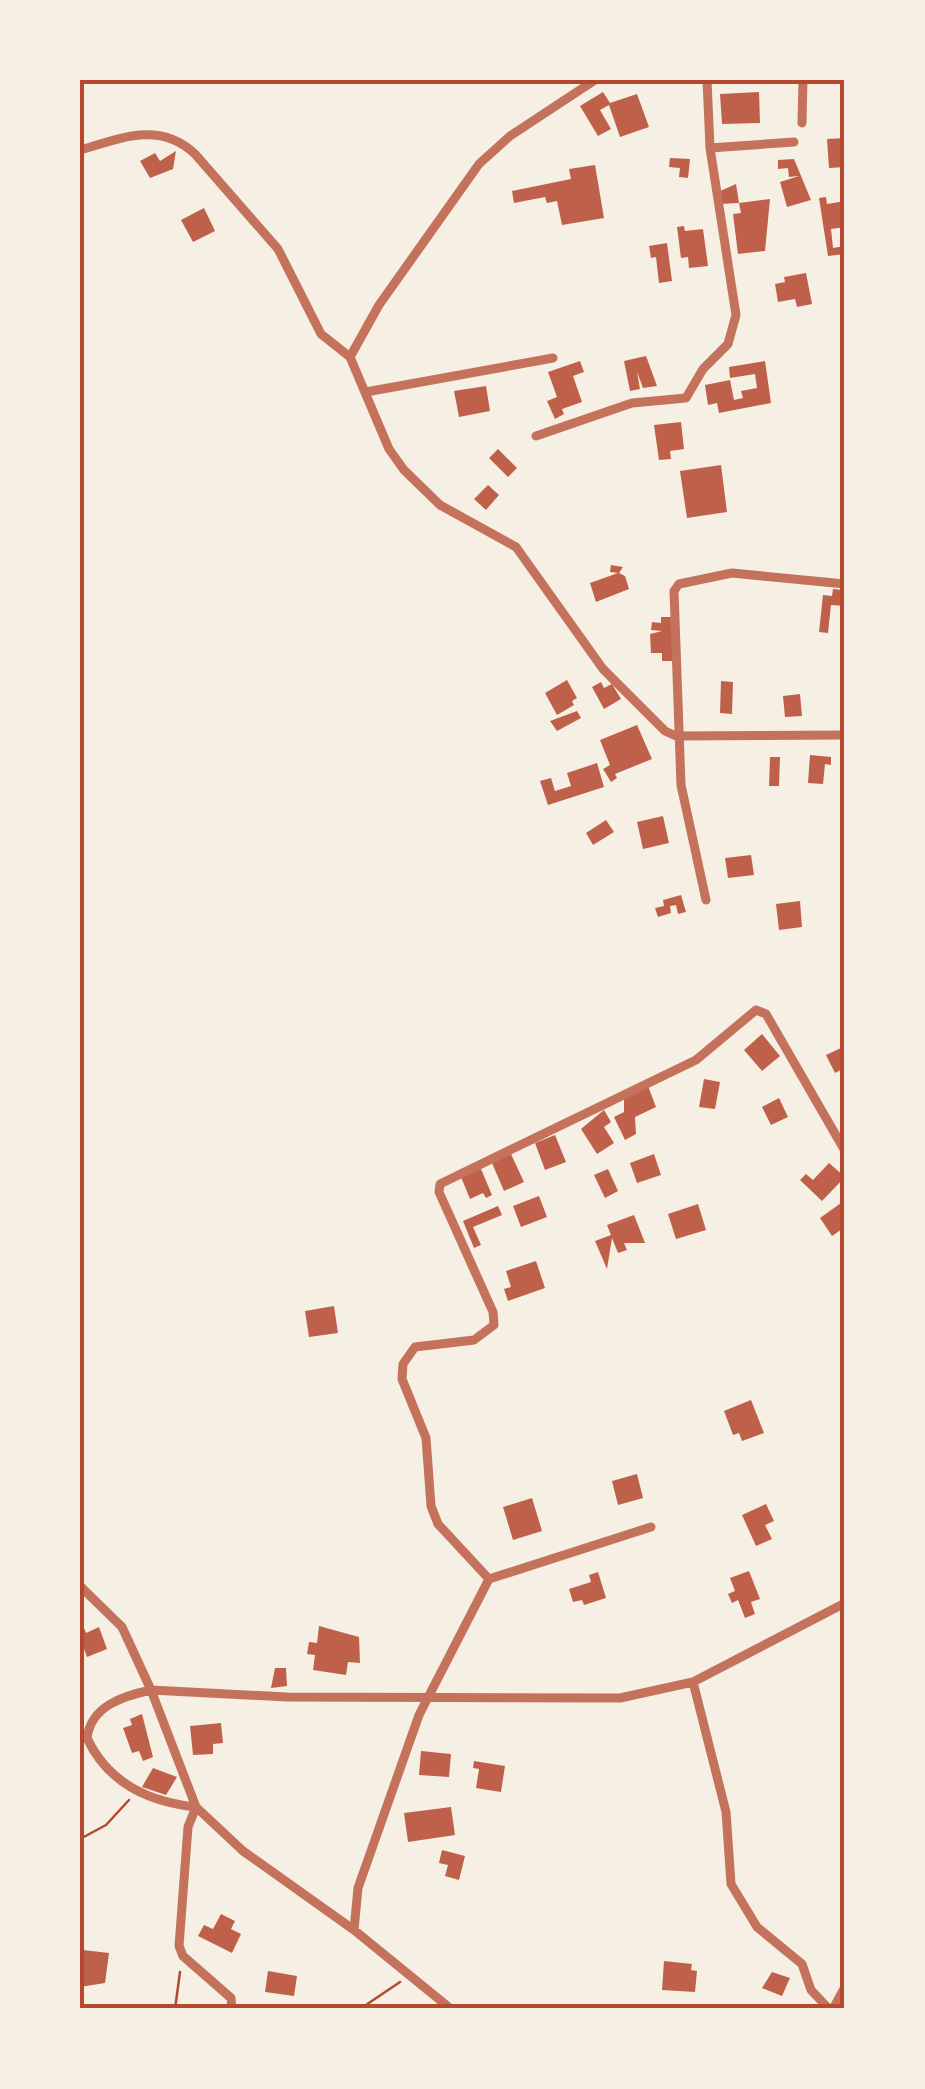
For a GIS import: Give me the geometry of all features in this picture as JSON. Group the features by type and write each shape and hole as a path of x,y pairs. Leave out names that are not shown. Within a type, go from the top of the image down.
{"street":[{"path":"350,356 380,304 480,164 510,136 595,80"},
{"path":"536,436 632,403 686,398 704,369 728,344 736,315 710,148 708,80"},
{"path":"802,123 803,80"},
{"path":"80,150 142,134 161,133 180,140 278,249 321,334 350,356 404,470 452,513 516,547 603,669 676,736 845,735"},
{"path":"710,148 794,142"},
{"path":"366,392 553,358"},
{"path":"706,900 681,785 676,736 672,598 675,587 732,573 845,584"},
{"path":"489,1579 438,1524 431,1506 426,1438 402,1379 407,1353 415,1347 474,1340 494,1325 492,1312 439,1192 440,1184 696,1060 756,1010 766,1014 845,1151"},
{"path":"354,1930 358,1888 428,1698 489,1579 650,1527"},
{"path":"80,1586 122,1627 196,1807 243,1851 354,1930 450,2009"},
{"path":"196,1807 172,1804 135,1789 97,1760 87,1738 88,1726 106,1706 151,1690 592,1700 654,1693 692,1682 845,1602"},
{"path":"692,1682 726,1812 731,1884 757,1927 802,1964 811,1990 831,2009 845,1987"},
{"path":"196,1807 188,1828 178,1946 183,1956 232,1998 232,2009"}],"path":[{"path":"80,1839 106,1824 135,1789"},
{"path":"175,2009 183,1956"},
{"path":"360,2009 386,1995 409,1973"}],"building":[{"path":"603,92 610,103 637,94 649,127 620,137 609,105 600,110 611,129 598,136 580,106"},
{"path":"759,92 760,123 722,124 720,94"},
{"path":"845,138 845,167 829,168 827,139"},
{"path":"176,151 173,169 150,178 140,161 155,153 160,161"},
{"path":"670,158 690,159 688,178 679,177 680,168 669,167"},
{"path":"794,159 811,200 787,207 780,182 799,176 789,177 788,168 778,169 778,160"},
{"path":"595,165 604,218 562,225 557,201 547,203 545,197 514,203 512,191 571,179 569,169"},
{"path":"736,184 739,203 720,204 718,192"},
{"path":"826,197 827,204 845,201 845,227 831,229 833,248 845,246 845,254 828,256 819,198"},
{"path":"770,199 765,251 738,254 733,214 741,213 739,203"},
{"path":"204,208 215,231 193,242 181,220"},
{"path":"684,226 685,231 703,229 708,266 689,268 688,257 681,258 677,227"},
{"path":"667,243 672,281 659,283 656,257 651,258 649,246"},
{"path":"806,273 812,304 797,307 795,299 778,302 775,284 785,282 784,277"},
{"path":"646,356 657,386 643,388 637,372 640,389 630,391 624,361"},
{"path":"580,361 584,372 573,376 582,402 562,409 564,414 555,419 547,401 557,397 548,372"},
{"path":"765,361 771,403 719,413 717,403 708,405 705,385 730,380 734,400 743,398 741,391 757,388 755,374 730,378 729,367"},
{"path":"486,386 490,411 459,417 454,391"},
{"path":"681,422 684,449 670,451 671,459 659,460 654,425"},
{"path":"498,449 517,468 508,477 489,458"},
{"path":"721,465 727,512 687,518 680,471"},
{"path":"488,485 499,495 486,510 474,499"},
{"path":"611,565 623,567 619,573 625,576 629,589 596,602 590,583 618,573 610,572"},
{"path":"833,589 843,590 845,606 831,605 828,633 819,632 823,595 832,596"},
{"path":"661,617 674,617 674,661 662,661 662,653 651,653 650,634 662,631 651,630 652,622 661,623"},
{"path":"567,680 577,698 572,701 574,705 557,715 545,693"},
{"path":"721,681 733,682 732,714 720,713"},
{"path":"601,682 604,688 612,684 621,699 604,709 592,687"},
{"path":"800,694 802,716 785,717 783,696"},
{"path":"577,711 581,718 557,731 550,721"},
{"path":"637,725 652,759 615,774 617,778 611,782 603,769 610,765 600,740"},
{"path":"810,755 831,757 831,765 825,764 823,784 808,783"},
{"path":"770,757 780,757 779,786 769,786"},
{"path":"597,763 604,787 548,805 540,781 551,778 555,791 571,786 567,773"},
{"path":"663,816 669,843 643,849 637,822"},
{"path":"606,820 614,832 593,845 586,833"},
{"path":"751,855 754,875 728,878 725,858"},
{"path":"681,895 686,912 678,914 676,905 670,906 671,913 658,917 655,908 664,906 663,900"},
{"path":"800,901 802,927 779,930 776,904"},
{"path":"762,1034 780,1056 762,1071 744,1050"},
{"path":"843,1047 845,1068 835,1073 826,1055"},
{"path":"704,1079 720,1082 715,1109 699,1107"},
{"path":"648,1086 656,1107 635,1117 636,1134 625,1140 614,1117 624,1112 624,1096"},
{"path":"779,1098 788,1117 771,1125 762,1107"},
{"path":"604,1110 611,1122 604,1127 614,1143 597,1154 581,1129"},
{"path":"555,1135 566,1162 545,1170 535,1143"},
{"path":"511,1154 524,1182 504,1191 492,1163"},
{"path":"654,1154 661,1175 637,1183 630,1163"},
{"path":"829,1163 845,1177 822,1201 800,1180 806,1174 813,1180"},
{"path":"481,1169 492,1195 486,1198 483,1193 470,1199 461,1177"},
{"path":"608,1169 618,1191 605,1198 594,1175"},
{"path":"539,1196 547,1217 521,1227 513,1206"},
{"path":"841,1203 845,1227 832,1236 820,1218"},
{"path":"698,1204 706,1230 676,1239 668,1214"},
{"path":"498,1206 502,1215 473,1227 481,1245 474,1248 463,1221"},
{"path":"634,1215 645,1243 624,1243 627,1250 618,1253 612,1238 607,1269 595,1241 611,1235 607,1225"},
{"path":"536,1261 545,1288 508,1301 504,1289 511,1287 506,1271"},
{"path":"334,1306 338,1333 309,1337 305,1311"},
{"path":"751,1400 764,1433 742,1441 739,1433 733,1435 724,1411"},
{"path":"637,1474 643,1498 618,1505 612,1481"},
{"path":"532,1498 542,1531 513,1540 503,1507"},
{"path":"766,1504 774,1521 765,1525 772,1539 756,1546 742,1515"},
{"path":"749,1571 760,1599 751,1602 755,1614 745,1618 738,1600 732,1603 728,1594 735,1591 730,1578"},
{"path":"598,1572 606,1598 584,1605 582,1600 573,1602 569,1589 591,1582 589,1575"},
{"path":"80,1618 86,1633 99,1627 107,1649 87,1657 80,1638"},
{"path":"319,1626 359,1637 360,1663 348,1662 346,1675 313,1670 315,1655 307,1654 309,1642 317,1643"},
{"path":"275,1668 286,1668 287,1686 271,1688"},
{"path":"142,1714 153,1757 143,1761 139,1751 132,1753 123,1728 132,1725 130,1719"},
{"path":"221,1723 223,1743 213,1744 213,1754 193,1755 190,1726"},
{"path":"421,1751 451,1754 449,1777 419,1775"},
{"path":"474,1761 505,1766 501,1792 476,1788 479,1769 473,1768"},
{"path":"153,1768 177,1777 166,1795 142,1787"},
{"path":"451,1807 455,1835 408,1842 404,1813"},
{"path":"442,1850 465,1856 459,1880 445,1876 448,1865 439,1863"},
{"path":"221,1914 235,1921 231,1929 241,1934 232,1953 198,1936 204,1925 213,1929"},
{"path":"83,1950 109,1953 105,1983 80,1987"},
{"path":"664,1961 692,1964 691,1970 697,1971 695,1992 662,1990"},
{"path":"268,1971 297,1976 294,1996 265,1992"},
{"path":"772,1972 790,1978 782,1996 762,1988"}]}
